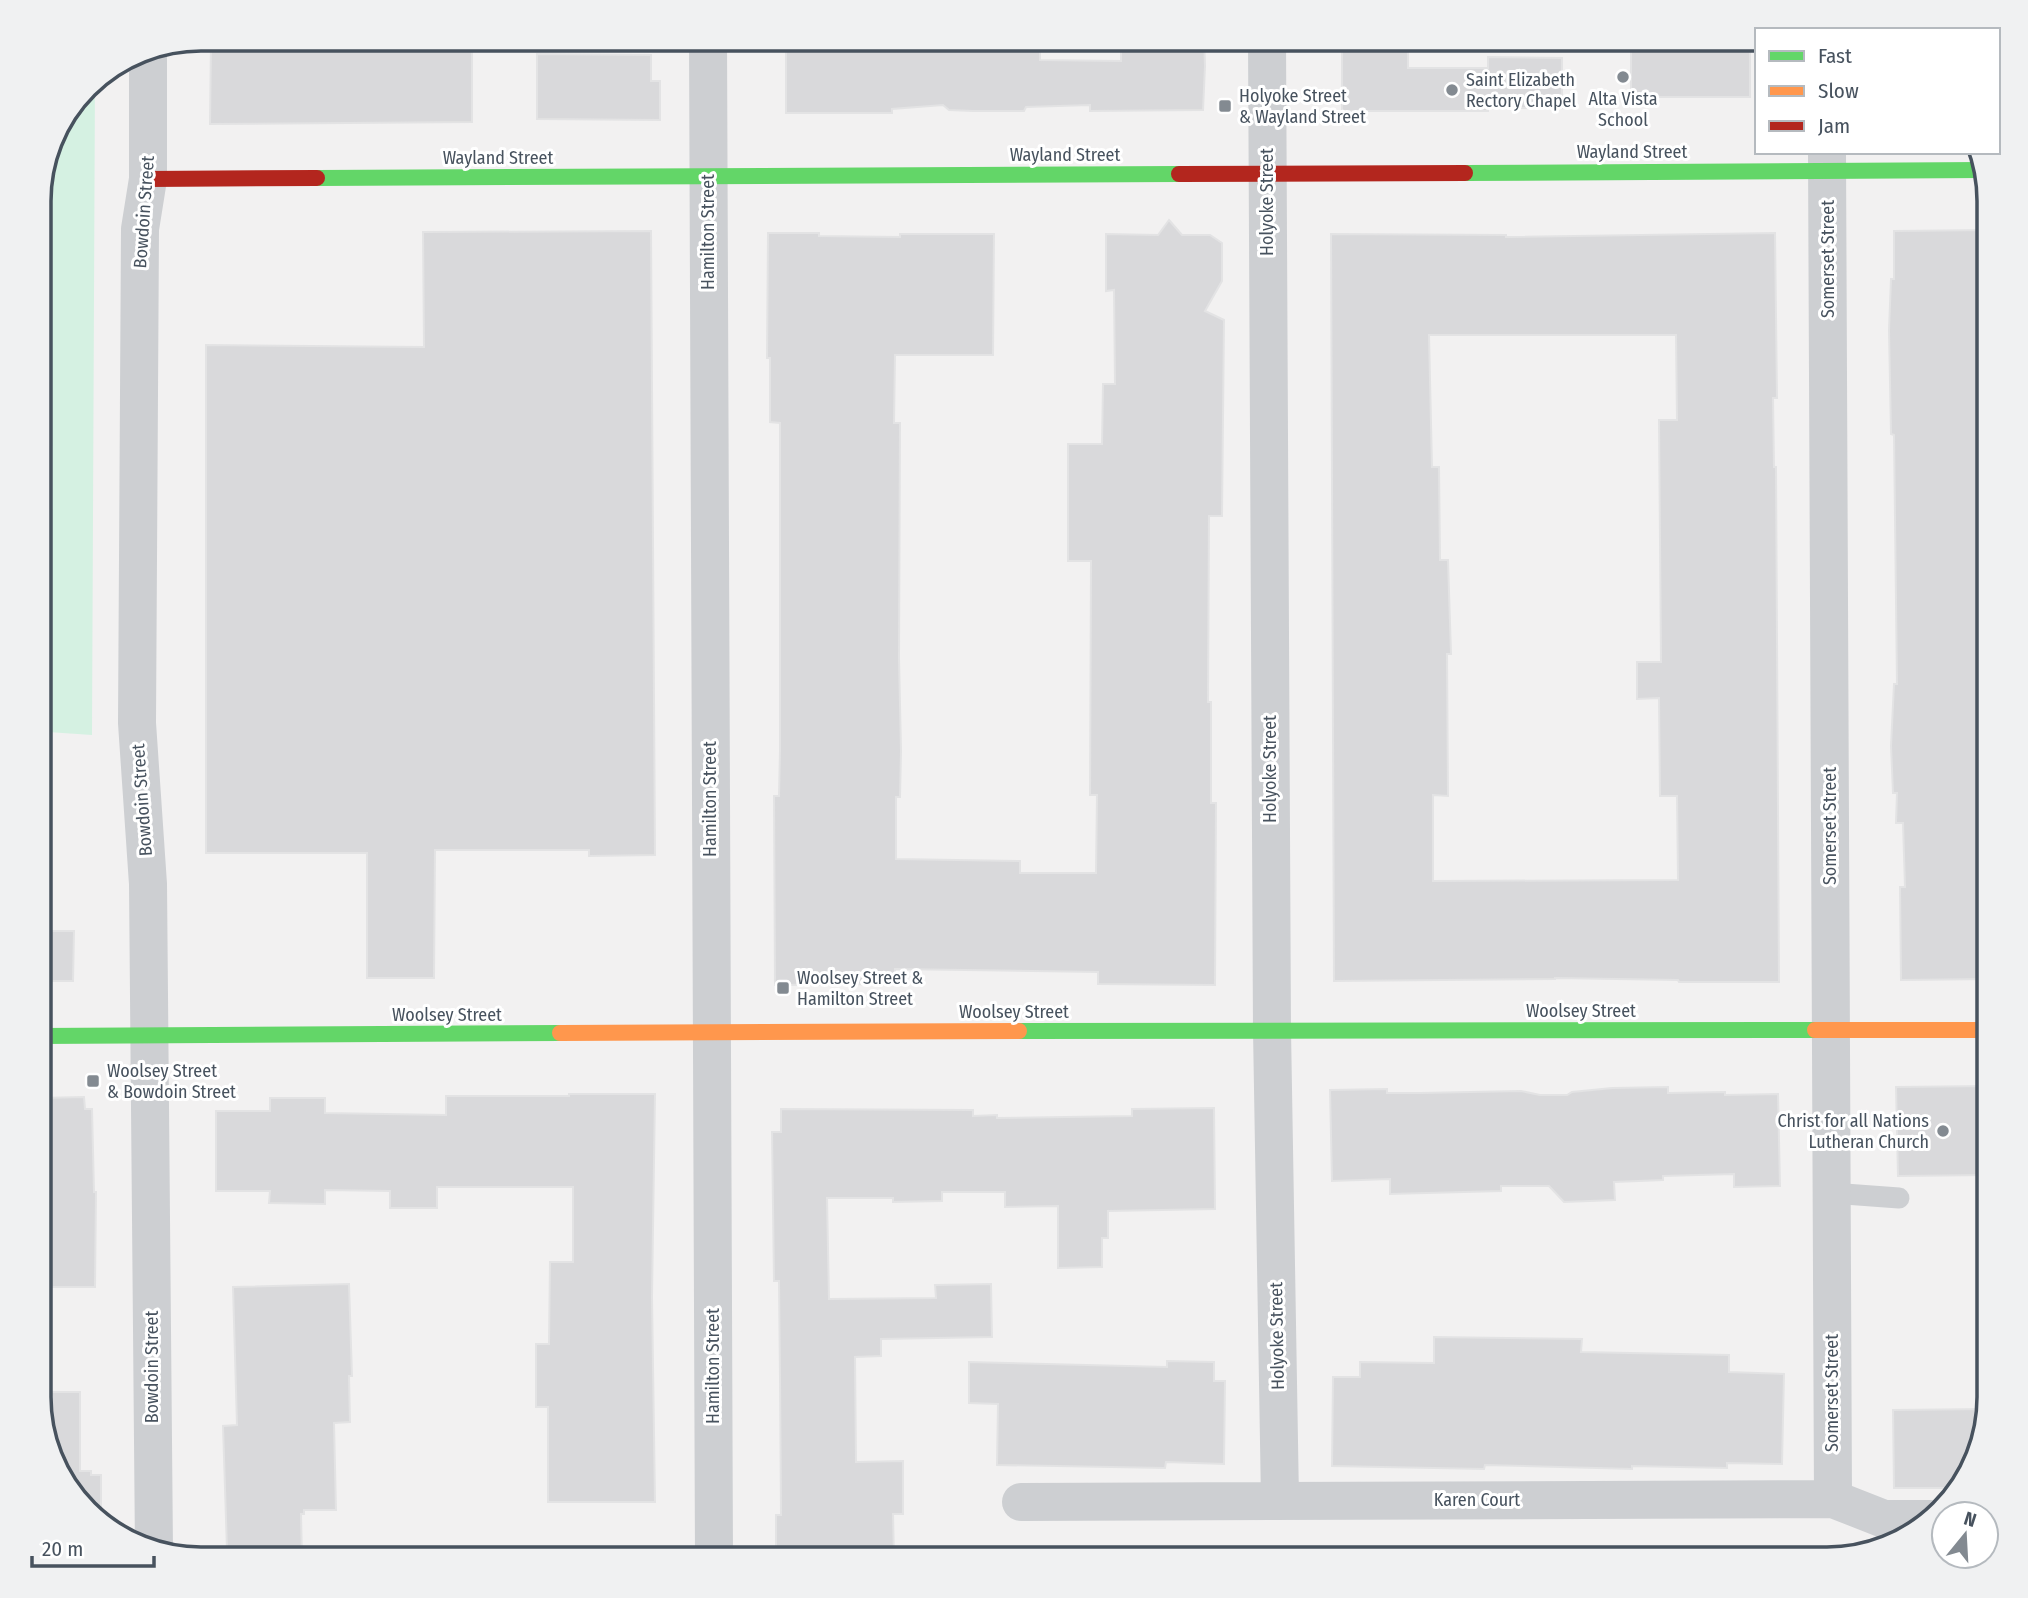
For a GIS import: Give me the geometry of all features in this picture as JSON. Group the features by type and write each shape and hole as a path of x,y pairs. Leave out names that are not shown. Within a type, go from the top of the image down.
{"street":[{"name":"Hamilton Street","path":"708,51 714,1547"},
{"name":"Holyoke Street","path":"1267,51 1272,1030 1280,1500"},
{"name":"Bowdoin Street","path":"148,60 148,179 140,229 137,723 148,884 154,1540"},
{"name":"Wayland Street","path":"148,179 1267,173 1827,161 1974,170"},
{"name":"Somerset Street","path":"1827,161 1833,1499"},
{"name":"Woolsey Street","path":"51,1035 1977,1030"},
{"name":"Karen Court","path":"1021,1502 1833,1499 1884,1519 1915,1519"}],"lane":[{"path":"1831,1193 1899,1198"}],"green space":[{"path":"95,95 92,735 51,732 51,191 56,162 66,134"}],"building":[{"path":"211,51 472,51 472,122 210,124"},
{"path":"786,51 1040,51 1040,60 1121,61 1121,51 1204,51 1203,110 1090,111 1090,105 1026,107 1024,111 973,111 949,110 943,105 892,109 892,113 786,113"},
{"name":"Saint Elizabeth Rectory Chapel","path":"1342,51 1408,51 1408,68 1488,68 1488,57 1562,58 1562,108 1342,111"},
{"path":"1631,51 1750,51 1750,97 1631,97"},
{"path":"537,54 651,55 651,81 660,81 660,120 537,119"},
{"path":"1169,220 1182,235 1210,235 1222,243 1222,281 1205,311 1224,320 1222,516 1209,516 1208,702 1211,702 1211,803 1216,803 1215,985 1098,984 1098,972 895,969 895,984 775,985 774,796 779,796 780,751 780,423 770,422 770,358 767,358 768,233 900,237 900,234 994,234 993,355 895,355 894,423 900,423 901,751 900,797 896,797 896,859 1020,861 1020,873 1096,873 1097,795 1090,795 1091,561 1068,561 1068,444 1102,444 1103,384 1115,384 1114,290 1106,291 1106,234 1158,235"},
{"path":"1977,230 1977,979 1901,980 1900,887 1905,887 1903,823 1896,823 1897,793 1893,793 1891,746 1894,684 1897,684 1894,435 1891,434 1889,330 1891,279 1894,279 1894,231"},
{"path":"651,231 655,855 589,856 589,850 435,850 434,978 367,978 367,853 206,853 206,345 424,347 423,232"},
{"path":"1775,233 1777,398 1773,398 1776,467 1779,982 1555,978 1334,981 1331,234 1506,237","holes":["1429,335 1676,335 1677,420 1659,420 1661,662 1637,662 1637,699 1659,698 1660,796 1677,796 1678,880 1433,881 1433,795 1448,796 1447,654 1451,654 1448,560 1440,560 1439,467 1432,467"]},
{"path":"51,931 74,931 73,981 51,981"},
{"name":"Christ for all Nations Lutheran Church","path":"1977,1086 1977,1175 1898,1176 1896,1087"},
{"path":"1668,1087 1668,1093 1778,1094 1780,1186 1734,1187 1734,1174 1663,1176 1663,1180 1614,1182 1615,1200 1564,1202 1549,1186 1501,1186 1501,1191 1390,1194 1390,1179 1332,1181 1330,1090 1387,1089 1387,1093 1521,1091 1540,1095 1567,1095 1572,1092 1612,1088"},
{"path":"655,1094 652,1297 655,1502 548,1502 548,1407 536,1407 536,1344 549,1344 550,1262 573,1262 573,1187 437,1187 437,1208 390,1208 390,1191 325,1190 325,1204 269,1203 270,1191 216,1191 216,1111 270,1111 270,1098 325,1098 325,1113 446,1115 446,1096"},
{"path":"84,1097 85,1109 92,1109 96,1192 95,1287 51,1287 51,1098"},
{"path":"1214,1108 1215,1209 1108,1211 1108,1238 1102,1238 1102,1267 1058,1268 1058,1206 1005,1207 1005,1192 942,1192 942,1201 893,1202 893,1198 827,1198 829,1299 936,1298 935,1285 991,1284 992,1337 881,1339 881,1356 855,1357 856,1462 903,1461 903,1514 893,1514 894,1547 776,1547 776,1515 781,1515 780,1378 779,1281 774,1281 772,1132 781,1132 781,1109 973,1110 973,1116 997,1115 997,1118 1132,1116 1132,1109"},
{"path":"349,1284 352,1376 349,1376 350,1422 334,1423 336,1510 304,1510 304,1514 301,1514 302,1547 227,1547 223,1426 237,1425 233,1287"},
{"path":"1434,1337 1582,1339 1581,1352 1729,1355 1729,1372 1784,1374 1782,1464 1727,1463 1727,1468 1632,1466 1632,1469 1485,1465 1484,1469 1332,1466 1333,1377 1360,1377 1360,1362 1434,1363"},
{"path":"1167,1361 1214,1362 1214,1381 1225,1381 1224,1464 1166,1462 1165,1468 997,1465 998,1404 969,1403 969,1362 1167,1367"},
{"path":"51,1392 80,1392 80,1471 101,1475 101,1509 82,1489 62,1455 52,1417"},
{"path":"1977,1409 1969,1446 1962,1464 1947,1488 1894,1488 1893,1410"}],"traffic: fast":[{"path":"1465,173 1974,170"},
{"path":"317,178 1179,174"},
{"path":"1019,1031 1815,1030"},
{"path":"51,1036 560,1033"}],"traffic: slow":[{"path":"1815,1030 1977,1030"},
{"path":"560,1033 1019,1031"}],"traffic: jam":[{"path":"1179,174 1465,173"},
{"path":"148,179 317,178"}],"place":[{"name":"Alta Vista School","path":"1623,77"},
{"name":"Saint Elizabeth Rectory Chapel","path":"1452,90"},
{"name":"Holyoke Street & Wayland Street","path":"1225,106"},
{"name":"Woolsey Street & Hamilton Street","path":"783,988"},
{"name":"Woolsey Street & Bowdoin Street","path":"93,1081"},
{"name":"Christ for all Nations Lutheran Church","path":"1943,1131"}]}
